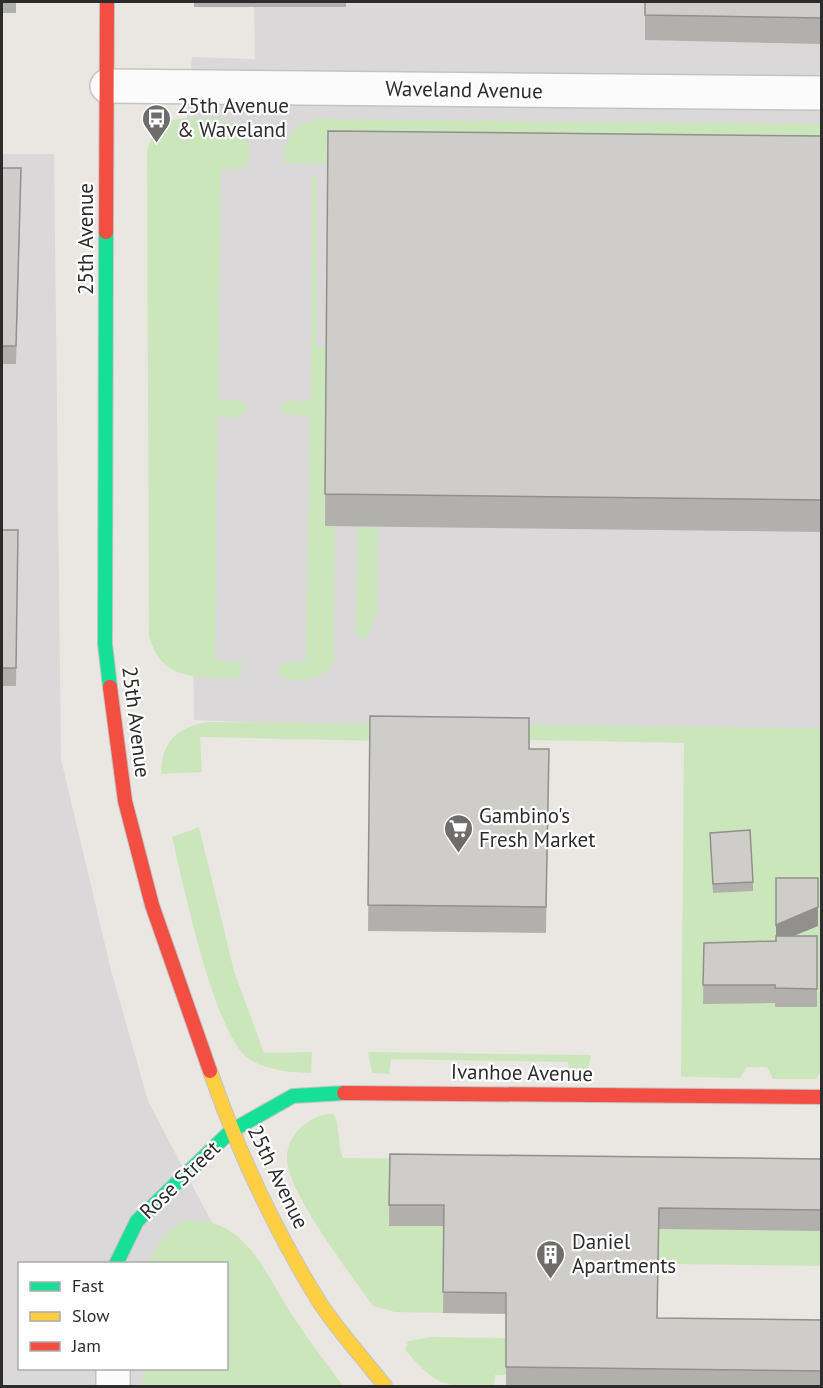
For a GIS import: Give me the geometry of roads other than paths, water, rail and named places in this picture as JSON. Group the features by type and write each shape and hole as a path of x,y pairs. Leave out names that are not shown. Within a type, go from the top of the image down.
{"street":[{"name":"25th Avenue","path":"107,2 105,644 125,801 152,905 231,1131 284,1239 321,1304 385,1386"},
{"name":"Waveland Avenue","path":"107,86 822,93"},
{"name":"Ivanhoe Avenue","path":"231,1131 293,1096 318,1094 822,1097"},
{"name":"Rose Street","path":"116,1262 137,1221 231,1131"},
{"path":"113,1370 113,1386"}],"place":[{"name":"25th Avenue & Waveland","path":"156,144"},
{"name":"Gambino's Fresh Market","path":"458,854"},
{"name":"Daniel Apartments","path":"551,1280"}]}
